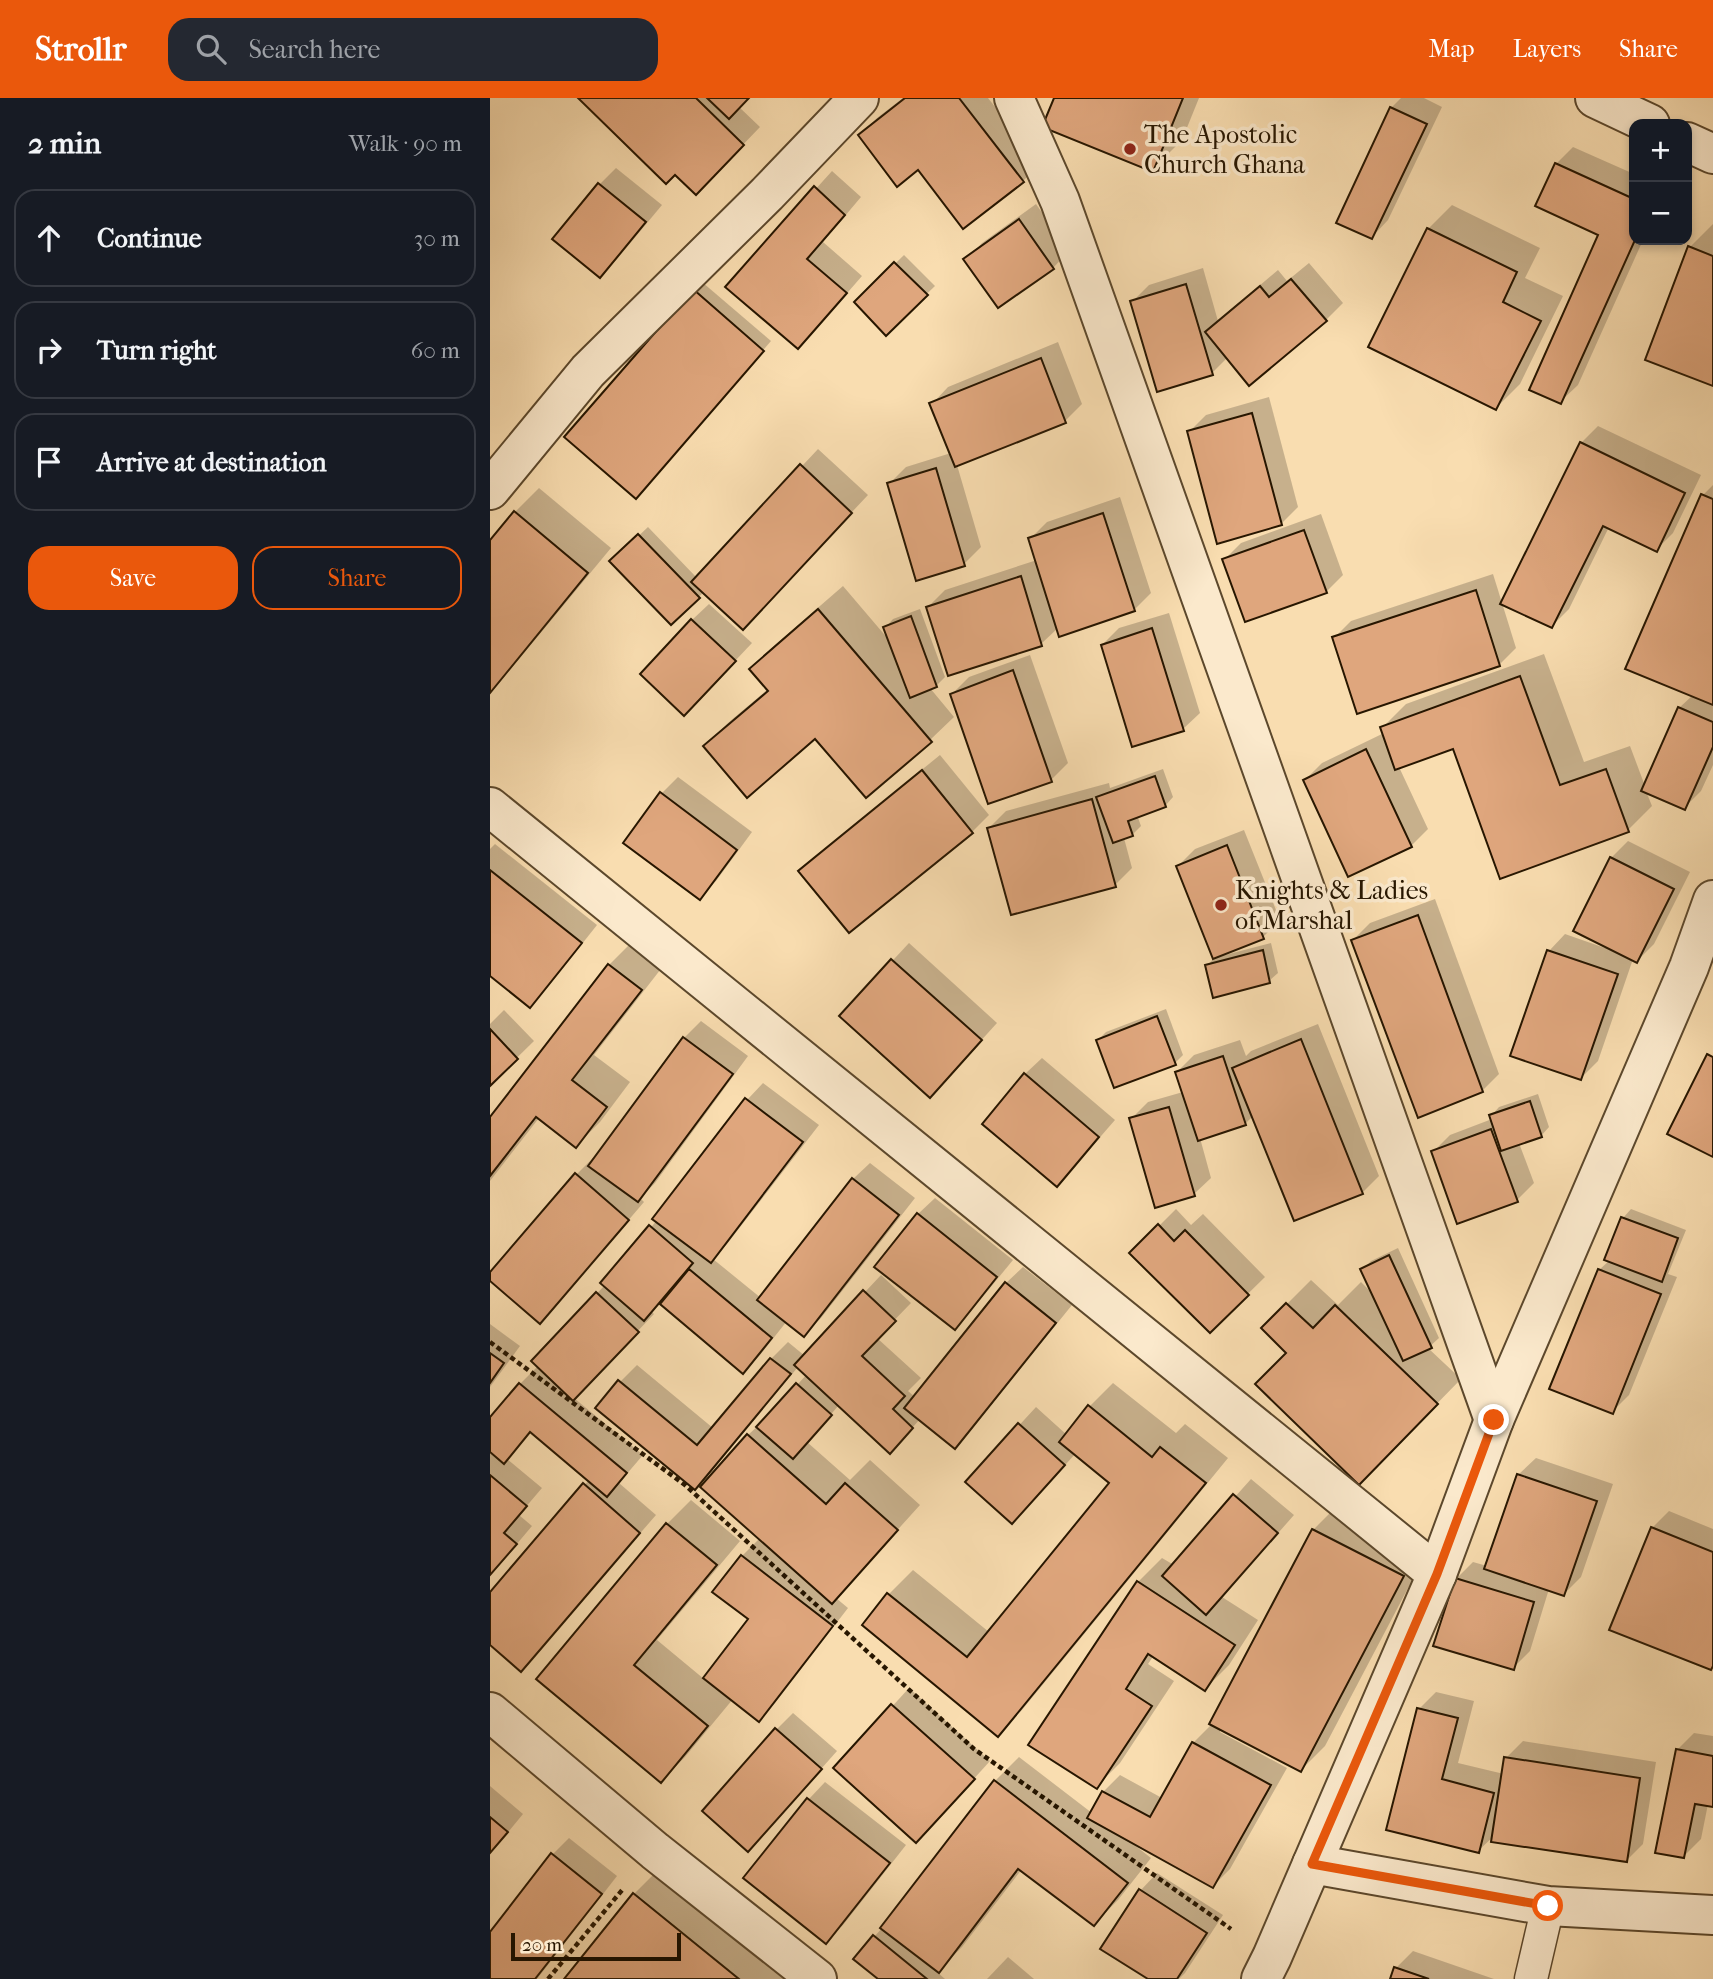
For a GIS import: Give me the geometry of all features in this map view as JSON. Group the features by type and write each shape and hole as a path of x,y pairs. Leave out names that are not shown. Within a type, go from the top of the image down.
{"street":[{"path":"490,490 588,371 767,194 859,98"},
{"path":"1014,98 1065,214 1494,1420"},
{"path":"1595,98 1639,119"},
{"path":"1692,144 1713,154"},
{"path":"490,807 1437,1574"},
{"path":"1267,1968 1437,1574 1494,1420 1689,967 1713,900"},
{"path":"490,1712 654,1851 817,1979"},
{"path":"1312,1864 1548,1906 1713,1915"}],"lane":[{"path":"1531,1979 1548,1906"}],"path":[{"path":"490,1342 685,1485 974,1749 1267,1968"},
{"path":"548,1979 654,1851"}],"building":[{"path":"578,98 696,98 744,145 696,195 675,175 666,184"},
{"path":"707,98 749,98 729,119"},
{"path":"905,98 959,98 1024,182 963,229 918,170 897,187 858,135"},
{"name":"The Apostolic Church Ghana","path":"1054,98 1183,98 1153,172 1042,127"},
{"path":"1390,107 1427,124 1372,239 1336,223"},
{"path":"1555,163 1629,197 1629,245 1633,245 1561,404 1529,390 1598,235 1535,206"},
{"path":"598,183 646,222 600,278 552,239"},
{"path":"814,186 845,215 807,259 847,293 798,349 725,287"},
{"path":"1019,219 1054,269 998,308 963,259"},
{"path":"1427,228 1517,272 1503,302 1541,321 1496,410 1368,347"},
{"path":"1688,246 1713,256 1713,386 1645,360"},
{"path":"894,262 928,295 886,336 854,302"},
{"path":"1291,279 1327,321 1249,386 1205,332 1260,286 1269,297"},
{"path":"1186,284 1213,375 1157,392 1130,301"},
{"path":"693,289 764,351 636,499 564,437"},
{"path":"1041,358 1066,423 955,467 929,403"},
{"path":"1252,413 1282,525 1217,544 1187,431"},
{"path":"1580,442 1685,493 1657,552 1603,526 1552,628 1500,604"},
{"path":"800,464 852,513 743,630 691,582"},
{"path":"936,468 965,566 916,581 887,483"},
{"path":"1701,494 1713,499 1713,705 1625,669"},
{"path":"514,511 588,573 490,693 490,540"},
{"path":"1103,513 1135,611 1059,637 1028,538"},
{"path":"1304,530 1327,593 1245,622 1222,559"},
{"path":"638,534 700,598 671,625 609,561"},
{"path":"1021,576 1042,646 948,676 926,607"},
{"path":"1476,590 1500,666 1357,714 1332,637"},
{"path":"818,609 932,742 866,798 815,739 747,798 703,746 768,691 749,669"},
{"path":"911,616 937,687 910,698 883,627"},
{"path":"691,619 736,661 684,716 640,674"},
{"path":"1152,628 1184,731 1132,747 1101,645"},
{"path":"1013,670 1052,782 988,804 950,694"},
{"path":"1520,676 1560,785 1606,769 1629,832 1500,879 1453,749 1395,770 1380,727"},
{"path":"1678,707 1713,722 1713,747 1685,810 1641,791"},
{"path":"1366,749 1412,847 1348,877 1303,780"},
{"path":"922,770 973,833 849,933 798,871"},
{"path":"1155,776 1166,807 1128,821 1133,836 1113,843 1096,797"},
{"path":"660,792 737,850 700,900 623,843"},
{"path":"1092,799 1116,887 1011,915 987,828"},
{"path":"1227,845 1264,939 1213,959 1176,866"},
{"path":"1610,857 1674,889 1637,963 1573,931"},
{"path":"490,870 582,943 530,1008 490,976"},
{"path":"1418,915 1483,1092 1418,1118 1351,940"},
{"path":"1263,950 1270,983 1213,998 1205,965"},
{"path":"1547,950 1618,974 1581,1080 1510,1056"},
{"path":"891,959 982,1040 930,1098 839,1016"},
{"path":"608,964 642,990 572,1080 607,1107 576,1148 536,1117 490,1176 490,1117"},
{"path":"1157,1016 1176,1065 1114,1088 1096,1040"},
{"path":"490,1029 518,1059 490,1086"},
{"path":"683,1037 733,1074 638,1202 588,1166"},
{"path":"1301,1039 1363,1194 1294,1221 1232,1068"},
{"path":"1707,1054 1713,1057 1713,1157 1667,1134"},
{"path":"1223,1056 1246,1125 1198,1141 1175,1072"},
{"path":"1024,1073 1099,1137 1057,1187 982,1124"},
{"path":"745,1098 803,1142 711,1263 652,1219"},
{"path":"1530,1101 1542,1137 1501,1151 1489,1115"},
{"path":"1169,1107 1195,1196 1155,1208 1129,1118"},
{"path":"1491,1129 1518,1202 1457,1224 1431,1151"},
{"path":"575,1173 629,1220 540,1324 490,1281 490,1272"},
{"path":"852,1178 899,1215 804,1337 757,1300"},
{"path":"917,1213 997,1277 955,1330 874,1267"},
{"path":"1621,1217 1678,1238 1662,1282 1604,1260"},
{"path":"1158,1224 1174,1241 1185,1230 1249,1295 1210,1333 1129,1253"},
{"path":"649,1225 693,1263 644,1321 600,1283"},
{"path":"1389,1255 1432,1348 1403,1361 1360,1269"},
{"path":"689,1269 772,1338 743,1374 660,1304"},
{"path":"1598,1269 1661,1294 1613,1414 1549,1389"},
{"path":"1005,1282 1056,1323 955,1449 904,1408"},
{"path":"863,1290 896,1321 862,1356 905,1396 893,1409 913,1428 890,1454 794,1365"},
{"path":"596,1292 639,1332 573,1401 531,1361"},
{"path":"1286,1303 1313,1328 1335,1305 1438,1404 1359,1485 1255,1384 1286,1353 1261,1328"},
{"path":"490,1353 504,1363 490,1383"},
{"path":"770,1358 791,1374 695,1490 595,1408 618,1380 697,1445"},
{"path":"519,1383 627,1473 607,1497 530,1432 504,1464 490,1452 490,1417"},
{"path":"796,1383 832,1415 793,1459 756,1427"},
{"path":"1088,1405 1152,1457 1160,1447 1206,1483 998,1737 862,1625 887,1593 967,1657 1109,1483 1059,1442"},
{"path":"1018,1423 1065,1465 1012,1524 965,1482"},
{"path":"747,1434 826,1504 845,1483 898,1530 832,1604 700,1487"},
{"path":"1517,1474 1597,1501 1564,1596 1484,1569"},
{"path":"490,1475 527,1506 504,1533 517,1544 490,1575"},
{"path":"583,1483 640,1533 521,1672 490,1645 490,1592"},
{"path":"1233,1494 1278,1533 1206,1615 1162,1576"},
{"path":"666,1523 717,1565 634,1665 708,1726 661,1783 536,1679"},
{"path":"1651,1527 1713,1552 1711,1670 1609,1630"},
{"path":"1312,1529 1404,1576 1301,1772 1209,1724"},
{"path":"741,1555 833,1626 759,1722 703,1678 748,1619 712,1592"},
{"path":"1455,1578 1534,1602 1514,1670 1433,1646"},
{"path":"1137,1581 1235,1645 1205,1691 1148,1654 1126,1689 1152,1706 1097,1789 1028,1745"},
{"path":"891,1704 975,1779 916,1843 833,1768"},
{"path":"1417,1708 1458,1718 1442,1779 1494,1793 1479,1853 1386,1830"},
{"path":"775,1728 822,1769 748,1852 702,1811"},
{"path":"1192,1742 1271,1785 1213,1888 1087,1818 1102,1791 1150,1817"},
{"path":"1676,1749 1713,1756 1713,1807 1695,1804 1684,1858 1655,1853"},
{"path":"1504,1757 1640,1778 1627,1862 1491,1842"},
{"path":"994,1780 1128,1883 1094,1926 1018,1869 939,1973 880,1928"},
{"path":"807,1798 890,1863 826,1944 743,1878"},
{"path":"490,1817 508,1832 490,1853"},
{"path":"551,1853 602,1894 535,1979 490,1979 490,1932"},
{"path":"1139,1889 1207,1933 1177,1979 1148,1979 1100,1949"},
{"path":"633,1893 739,1979 564,1979"},
{"path":"873,1935 927,1979 878,1979 853,1959"},
{"path":"1394,1967 1429,1979 1390,1979"}],"place":[{"name":"The Apostolic Church Ghana","path":"1130,149"},
{"name":"Knights & Ladies of Marshal","path":"1221,905"}],"route":[{"path":"1494,1420 1437,1574 1312,1864 1548,1906"}]}
